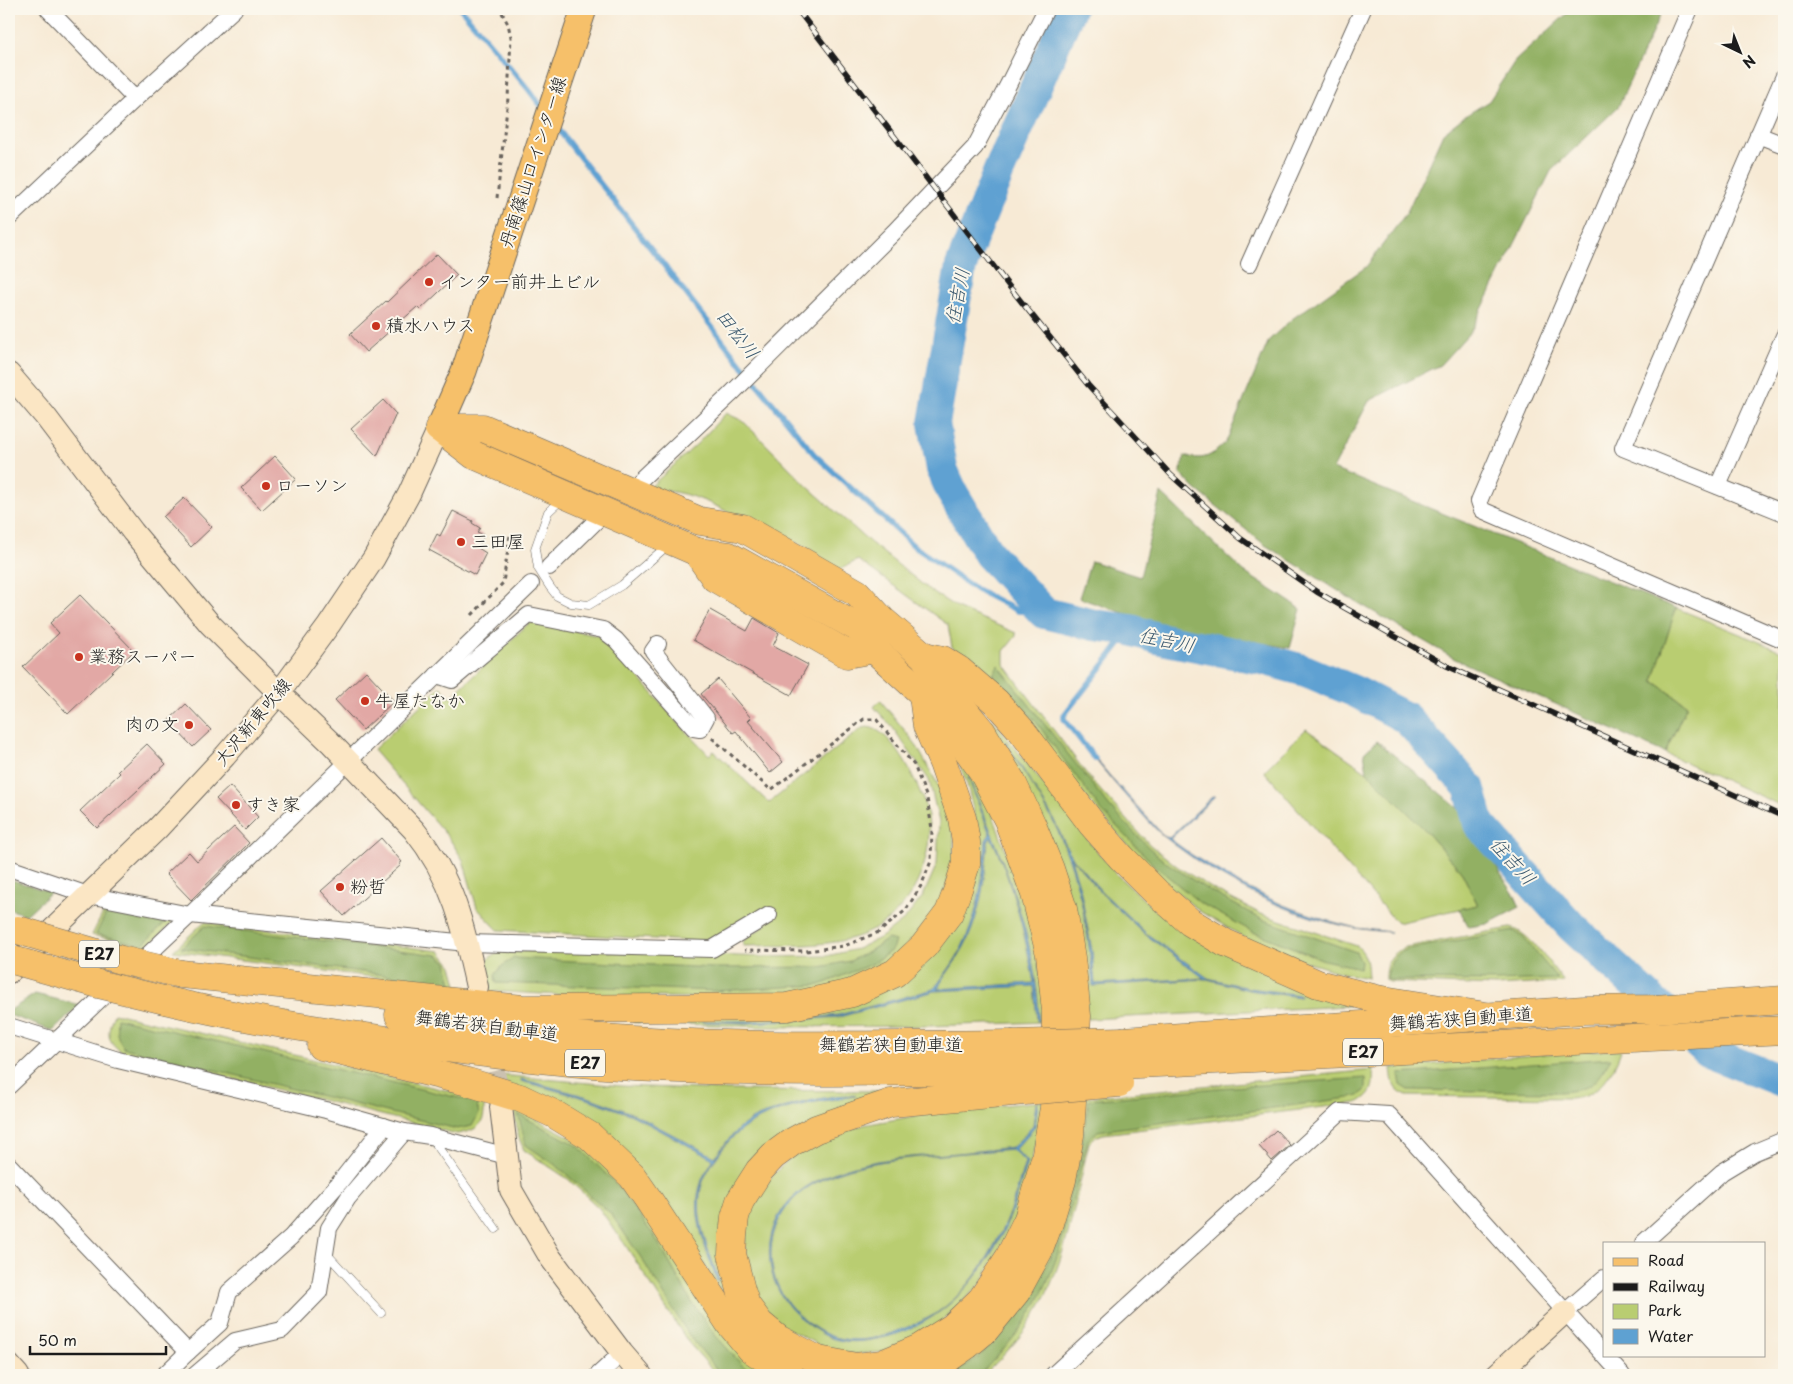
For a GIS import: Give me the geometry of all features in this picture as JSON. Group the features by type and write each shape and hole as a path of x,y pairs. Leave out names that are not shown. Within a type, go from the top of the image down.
{"highway":[{"path":"439,428 483,428 684,547 855,643 874,649 935,705 982,770 1008,820 1035,894 1050,954 1056,1011 1054,1108 1045,1159 1028,1218 1010,1258 982,1299 953,1327 918,1349 882,1364 856,1367 818,1360 778,1339 760,1324 746,1305 732,1254 735,1217 740,1201 759,1171 773,1156 792,1142 816,1129 891,1104 1011,1069 1120,1063"},
{"path":"579,485 700,521 743,528 857,594 883,621 924,656 940,681 982,732 1012,782 1050,869 1063,909 1071,958 1077,1016 1070,1136 1062,1180 1039,1250 1016,1292 985,1330 947,1359 915,1375"},
{"path":"924,656 943,660 959,670 996,702 1022,731 1092,824 1115,851 1156,892 1190,922 1225,943 1318,984 1377,999 1492,1017"},
{"path":"181,974 523,1010 787,1007 852,993 895,974 924,946 949,913 966,864 966,842 962,818 943,763 927,726 924,696"},
{"name":"舞鶴若狭自動車道","path":"14,929 121,960 181,974 393,1014 544,1034 633,1040 824,1046 1011,1069"},
{"name":"舞鶴若狭自動車道","path":"9,959 164,1000 311,1029 539,1059 634,1067 821,1073 1011,1069 1784,1030"},
{"name":"舞鶴若狭自動車道","path":"1120,1063 1492,1017 1584,1010 1655,1010 1784,1000"},
{"path":"199,1008 308,1043 468,1082 520,1098 554,1114 590,1136 632,1176 730,1324 751,1349 790,1375"}],"main road":[{"name":"丹南篠山口インター線","path":"439,428 464,371 584,9"}],"street":[{"path":"48,9 135,99"},
{"path":"9,218 234,9"},
{"path":"639,481 730,395 894,232 975,147 1046,9"},
{"path":"1249,264 1363,9"},
{"path":"1690,9 1479,501 1482,510 1784,640"},
{"path":"1784,76 1624,448 1784,513"},
{"path":"1758,135 1784,145"},
{"path":"1718,486 1784,336"},
{"path":"9,374 45,416 133,532 210,624 348,762 427,845 440,866 460,915 477,987"},
{"name":"大沢新東吹線","path":"9,972 158,828 203,781 279,693 329,625 374,558 409,494 439,428"},
{"path":"549,566 597,520"},
{"path":"9,1086 190,915 531,584"},
{"path":"438,675 452,680 528,615 603,630 616,640 694,728 700,729 706,718 653,651 658,644"},
{"path":"9,868 88,896 190,915 467,942 712,949 768,915"},
{"path":"9,1026 118,1060 507,1156"},
{"path":"501,1106 511,1190 550,1257 622,1353 642,1375"},
{"path":"1053,1375 1340,1112 1389,1115 1603,1354"},
{"path":"164,1375 220,1323 229,1292 291,1237 339,1183 384,1126"},
{"path":"195,1375 235,1342 282,1330 319,1292 329,1228 348,1198 404,1132"},
{"path":"1644,1242 1722,1172 1755,1152 1784,1140"},
{"path":"9,1165 188,1352"},
{"path":"1496,1375 1603,1279"},
{"path":"598,1375 622,1353"},
{"path":"1605,1356 1622,1375"},
{"path":"9,1365 18,1375"}],"lane":[{"path":"579,485 548,512 536,549 538,568 557,596 571,603 589,605 684,547"},
{"path":"430,1136 496,1229"},
{"path":"325,1252 381,1313"}],"path":[{"path":"496,204 509,83 511,37 508,24 500,9"},
{"path":"471,616 503,583 510,535"},
{"path":"700,729 771,790 864,719 876,720 914,765 927,798 932,829 931,860 922,884 906,910 879,932 844,946 806,951 712,949"}],"green space":[{"path":"1572,9 1663,9 1618,107 1551,171 1471,331 1440,365 1369,401 1333,469 1676,608 1653,681 1687,705 1665,753 1455,659 1348,597 1265,545 1194,488 1180,473 1185,456 1198,458 1208,456 1226,442 1269,340 1292,319 1366,267 1407,212 1443,133 1489,101 1515,61"},
{"path":"726,413 743,421 808,487 871,543 932,592 959,609 1016,633 1016,636 1004,651 1004,664 1092,781 1150,845 1178,867 1216,891 1261,914 1357,946 1365,957 1368,978 1342,973 1291,957 1249,940 1201,912 1151,872 968,661 952,647 948,625 858,560 834,572 818,555 803,546 772,536 714,505 684,494 651,490 649,488 698,443"},
{"path":"1161,493 1244,572 1301,609 1290,648 1162,626 1079,598 1091,561 1140,577"},
{"path":"1676,608 1784,652 1784,807 1665,753 1687,705 1653,681"},
{"path":"533,622 604,637 673,717 709,755 714,751 769,803 862,728 873,728 884,735 904,760 913,776 928,816 927,854 913,890 903,905 874,930 856,937 828,943 786,946 743,946 743,941 772,920 708,942 498,930 477,908 463,860 449,838 373,750 440,687 451,697 528,624"},
{"path":"998,665 1109,806 1164,861 1205,888 1261,919 1356,952 1361,962 1360,968 1324,960 1253,932 1200,903 1153,864 1101,810 1033,718 992,677"},
{"path":"880,700 915,743 942,792 954,836 953,866 937,911 900,954 872,971 824,990 715,998 561,995 488,991 484,966 490,957 502,951 611,951 765,957 827,956 857,949 883,936 905,919 923,896 937,864 939,822 929,780 893,728 874,707"},
{"path":"992,719 1119,877 1154,909 1193,937 1348,998 1348,1006 1088,1019 988,722"},
{"path":"1306,729 1367,772 1424,829 1461,871 1478,905 1397,923 1264,771"},
{"path":"1377,741 1459,809 1515,896 1520,907 1487,924 1469,927 1459,909 1478,905 1461,871 1424,829 1367,772 1364,753"},
{"path":"964,763 988,801 1032,926 1047,1022 928,1026 764,1027 633,1022 632,1019 906,977 976,821 967,784 960,766"},
{"path":"9,879 50,893 26,915 9,909"},
{"path":"106,907 166,916 172,923 146,948 92,935"},
{"path":"108,909 162,917 167,921 142,945 96,934"},
{"path":"204,922 440,951 452,966 458,988 173,951"},
{"path":"205,926 438,955 447,962 452,984 181,948"},
{"path":"1510,928 1517,930 1532,942 1564,982 1497,986 1390,982 1385,980 1387,964 1392,956 1401,949"},
{"path":"1514,931 1522,936 1558,979 1497,981 1387,979 1392,961 1402,951 1407,949"},
{"path":"888,939 895,941 892,950 874,963 820,985 715,991 496,983 495,975 502,966 514,958 715,968 820,967 850,961"},
{"path":"35,994 80,1005 53,1031 9,1015 9,1011"},
{"path":"114,1013 483,1099 483,1120 471,1130 457,1134 124,1053 113,1045 109,1036"},
{"path":"117,1018 476,1102 479,1113 472,1126 457,1129 124,1048 117,1034"},
{"path":"1621,1050 1608,1077 1592,1093 1583,1097 1407,1096 1396,1088 1391,1068 1578,1051"},
{"path":"1611,1058 1596,1080 1591,1084 1579,1089 1560,1092 1409,1090 1401,1085 1399,1074"},
{"path":"1373,1070 1371,1090 1357,1103 1103,1134 1095,1137 1089,1143 1067,1238 1051,1285 1027,1327 1012,1346 984,1375 942,1375 1086,1097"},
{"path":"500,1075 622,1086 724,1090 885,1091 746,1168 732,1310 665,1200 499,1078"},
{"path":"1366,1078 1366,1088 1361,1094 1349,1098 1098,1131 1088,1140 1056,1260 1036,1305 1012,1339 980,1375 951,1375 979,1357 1020,1312 1045,1268 1055,1246 1080,1156 1089,1100 1217,1088"},
{"path":"1044,1101 1022,1205 981,1284 938,1325 883,1352 854,1354 832,1352 779,1324 762,1305 749,1276 745,1247 746,1226 757,1200 771,1177 788,1160 810,1144 863,1125 944,1111"},
{"path":"513,1107 583,1144 614,1175 766,1375 717,1375 688,1342 599,1208 568,1179 524,1150 519,1138"},
{"path":"518,1114 578,1146 619,1187 656,1239 691,1301 715,1335 743,1366 756,1375 721,1375 689,1335 640,1256 611,1214 557,1166 526,1145"}],"water":[{"path":"1004,742 1052,816 1075,861 1102,892 1147,934 1208,978 1249,988 1300,995 1300,997 1249,990 1207,979 1093,986 1089,942 1081,899 1068,857 1046,807","holes":["1070,856 1101,893 1146,935 1204,978 1095,984 1092,951 1080,888"]},
{"path":"1085,746 1162,834 1169,838 1214,795 1170,839 1239,884 1283,905 1355,928 1299,913 1269,901 1213,871 1187,854 1162,835 1154,827 1112,780"},
{"path":"968,777 969,777 1004,866 1015,896 1032,958 1037,989 1039,1021 1037,1021 1034,986 935,991 839,1017 750,1023 702,1022 810,1018 839,1015 934,989 959,953 973,921 982,881 986,840 990,834","holes":["991,837 999,854 1017,908 1034,983 937,989 958,958 970,934 984,882 988,841"]},
{"path":"521,1079 588,1097 634,1114 715,1157 740,1128 759,1117 787,1107 819,1099 834,1096 856,1096 791,1107 776,1112 747,1126 725,1146 704,1180 699,1206 702,1227 719,1280 717,1281 701,1232 697,1207 702,1180 713,1159 632,1115 588,1099 521,1081"},
{"path":"1036,1103 1038,1103 1035,1127 1015,1149 1027,1162 1006,1226 985,1263 973,1280 958,1296 943,1309 925,1321 907,1330 886,1337 854,1342 841,1341 823,1335 791,1309 779,1291 772,1272 769,1252 772,1233 780,1214 793,1198 811,1184 840,1170 871,1162 902,1158 1013,1147 1033,1126","holes":["1012,1149 1025,1162 1006,1220 983,1265 951,1302 929,1317 884,1336 859,1340 842,1339 828,1335 812,1326 794,1310 783,1295 775,1278 771,1261 772,1244 783,1212 795,1198 810,1186 853,1168 899,1159"]}],"building":[{"path":"437,254 457,275 420,310 417,307 366,352 350,334"},
{"path":"383,400 396,414 377,456 351,429"},
{"path":"275,456 296,479 262,510 241,488"},
{"path":"184,498 212,527 191,547 163,517"},
{"path":"453,511 473,521 472,523 480,528 477,532 484,535 478,548 486,553 475,575 429,550 437,534 440,536"},
{"path":"80,595 134,651 68,714 23,667 59,633 50,623"},
{"path":"710,610 747,631 754,618 779,633 773,646 808,665 791,695 693,640"},
{"name":"牛屋たなか","path":"366,671 394,701 363,730 335,700"},
{"path":"718,679 751,718 748,721 783,762 770,773 736,731 733,733 701,694"},
{"path":"186,704 211,730 193,747 168,721"},
{"path":"147,744 166,764 97,828 80,811"},
{"path":"230,786 258,817 245,830 216,799"},
{"path":"234,827 249,843 191,900 166,874 189,852 197,861"},
{"path":"381,838 402,862 399,864 401,865 344,916 321,891"},
{"path":"1276,1130 1290,1145 1272,1161 1259,1146"}],"waterway":[{"name":"田松川","path":"461,9 544,110"},
{"name":"住吉川","path":"1070,9 999,171 961,266 934,423 942,469 953,494 989,554 1044,613 1263,659 1306,671 1356,692 1406,718 1469,787 1479,824 1572,927 1708,1052 1784,1082"},
{"name":"田松川","path":"554,124 740,363 814,454 915,547 977,590 1018,611 1044,613"},
{"path":"1095,759 1064,719 1064,715 1131,630"}],"tunnel":[{"path":"487,1039 501,1106"}],"railway":[{"path":"797,9 1008,285 1088,385 1171,475 1240,538 1317,592 1447,666 1784,817"}],"place":[{"name":"インター前井上ビル","path":"429,282"},
{"name":"積水ハウス","path":"376,326"},
{"name":"ローソン","path":"266,486"},
{"name":"三田屋","path":"461,542"},
{"name":"業務スーパー","path":"79,657"},
{"name":"牛屋たなか","path":"365,701"},
{"name":"肉の文","path":"189,725"},
{"name":"すき家","path":"236,805"},
{"name":"粉哲","path":"340,887"}]}
